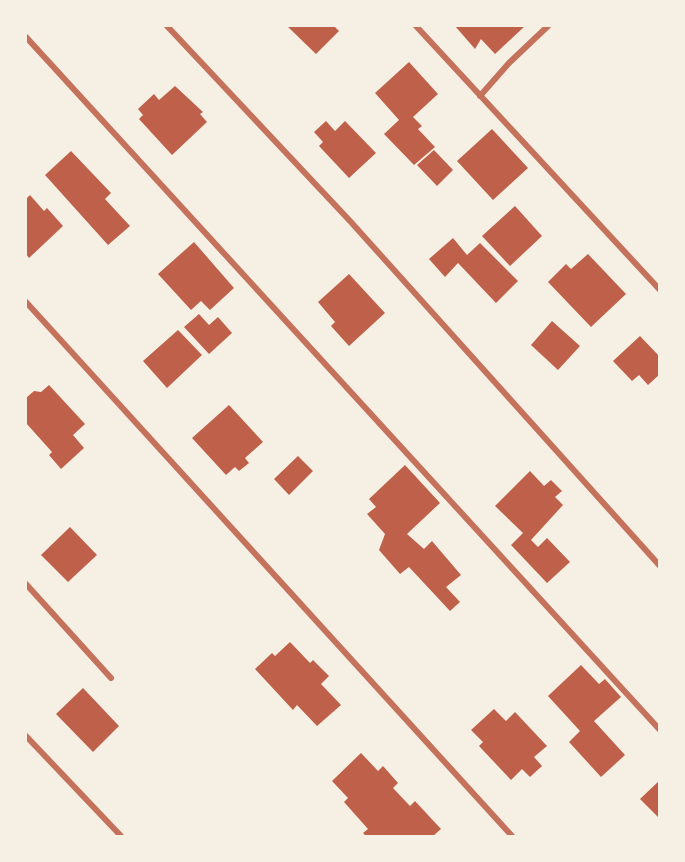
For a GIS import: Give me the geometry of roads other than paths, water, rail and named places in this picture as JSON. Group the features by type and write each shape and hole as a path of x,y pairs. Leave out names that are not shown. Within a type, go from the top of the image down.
{"street":[{"path":"167,26 350,221 660,566"},
{"path":"416,26 660,290"},
{"path":"480,96 509,63 548,26"},
{"path":"26,37 660,730"},
{"path":"26,302 512,837"},
{"path":"26,584 111,678"},
{"path":"26,736 121,837"}]}
